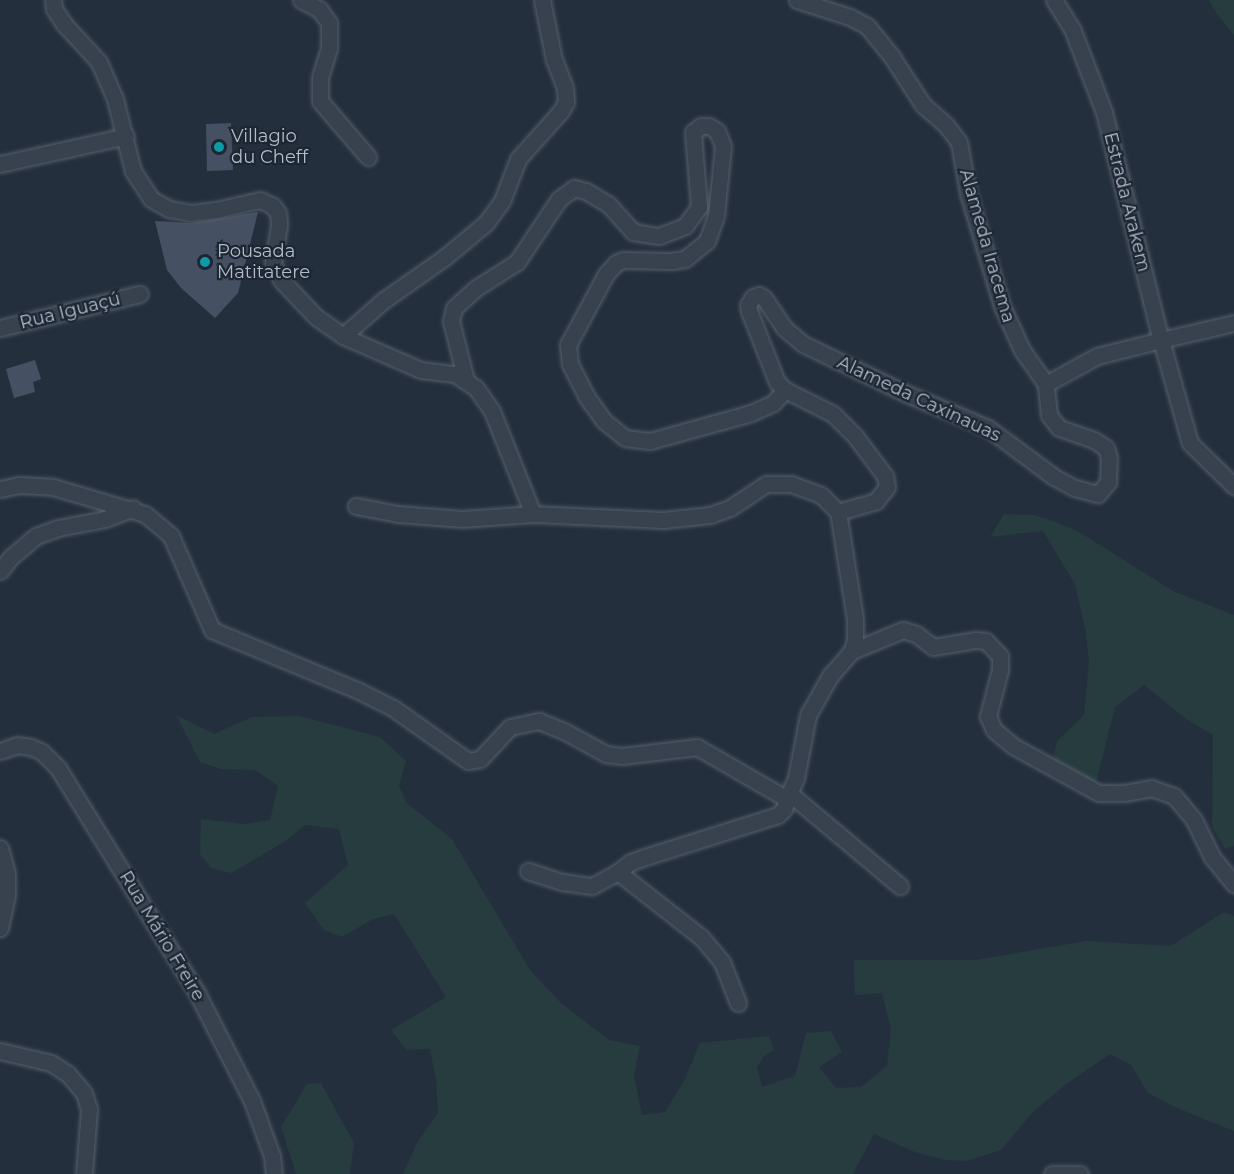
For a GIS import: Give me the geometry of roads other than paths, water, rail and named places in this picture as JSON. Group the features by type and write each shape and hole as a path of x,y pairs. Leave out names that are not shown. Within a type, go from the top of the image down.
{"street":[{"path":"53,0 54,9 64,24 99,63 115,99 133,171 140,186 151,199 169,209 191,213 260,200 273,206 278,213 279,225 273,264 282,281 316,317 343,336 421,370 447,372 466,380 476,388 492,411 533,514"},
{"path":"301,0 319,9 329,23 328,48 320,78 320,101 368,157"},
{"path":"343,336 384,300 445,257 486,223 502,201 518,159 561,111 566,102 566,88 554,60 543,0"},
{"name":"Alameda Iracema","path":"797,0 867,26 892,57 923,105 946,125 959,142 968,193 1002,306 1022,350 1046,384"},
{"name":"Estrada Arakem","path":"1054,0 1073,31 1104,112 1186,434 1196,450 1234,486"},
{"path":"466,380 451,321 454,308 476,288 518,262 559,199 574,188 586,191 608,204 633,232 659,236 685,226 699,207 693,132 700,126 709,126 717,131 723,146 716,216 707,241 685,259 623,260 616,263 606,274 568,345 570,364 586,396 604,421 625,438 650,441 751,413 773,403 785,390 833,414 855,436 885,476 886,487 876,501 838,512"},
{"path":"0,164 126,136"},
{"name":"Rua Iguaçú","path":"0,325 140,294"},
{"name":"Alameda Caxinauas","path":"785,390 777,382 748,311 749,301 759,295 764,297 784,328 803,344 905,393 988,428 1054,477 1075,488 1098,494 1108,482 1109,458 1106,448 1094,440 1059,428 1049,415 1046,384"},
{"path":"1046,384 1097,356 1234,323"},
{"path":"356,506 398,514 462,519 533,514 642,520 690,519 730,508 766,484 791,484 821,495 838,512 855,619 852,651"},
{"path":"0,489 19,485 52,486 133,508 153,519 171,536 212,630 357,690 393,708 468,761 480,759 510,727 539,721 552,724 606,754 622,756 697,747 788,796 900,886"},
{"path":"0,571 11,557 36,537 58,528 105,519 133,508"},
{"path":"528,872 562,882 592,886 631,862 778,815 784,809 796,778 808,715 830,675 852,651 903,630 916,634 933,647 986,641 1000,656 999,678 988,716 994,730 1013,746 1099,793 1124,793 1151,788 1174,796 1194,820 1212,857 1234,884"},
{"name":"Rua Mário Freire","path":"0,752 17,745 31,747 42,752 58,768 198,995 252,1101 272,1156 274,1174"},
{"path":"0,848 7,875 7,895 0,928"},
{"path":"618,872 702,937 722,962 738,1003"},
{"path":"0,1051 51,1063 68,1074 84,1093 90,1109 84,1174"},
{"path":"1052,1174 1080,1174"}],"place":[{"name":"Villagio du Cheff","path":"219,147"},
{"name":"Pousada Matitatere","path":"205,262"}]}
